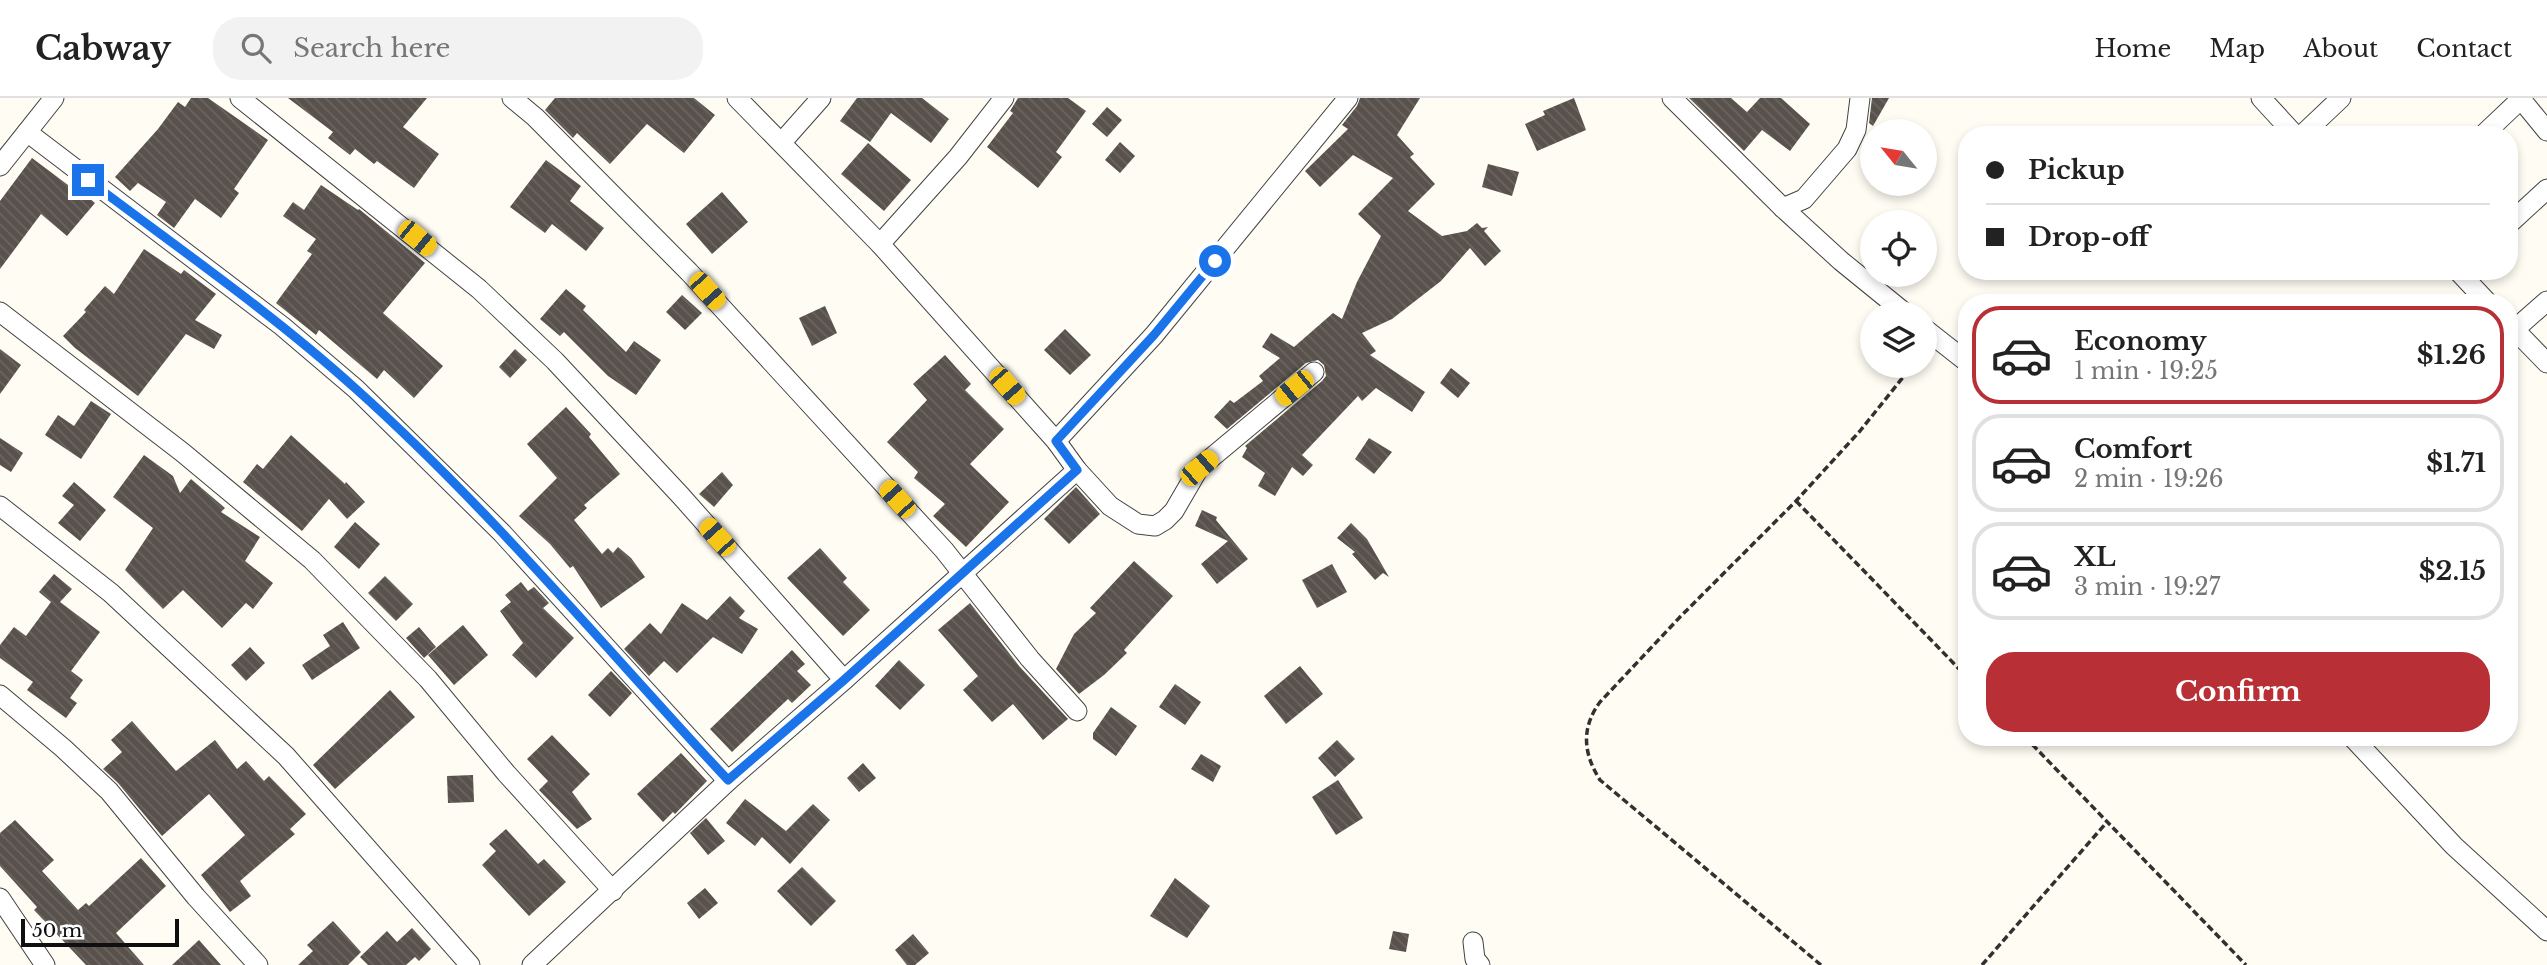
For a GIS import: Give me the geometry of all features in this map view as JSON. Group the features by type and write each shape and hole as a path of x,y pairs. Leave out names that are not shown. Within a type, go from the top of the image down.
{"street":[{"path":"0,166 54,98"},
{"path":"240,98 479,289 555,360 681,496 844,680"},
{"path":"512,98 535,117 689,272 962,572 1030,659 1077,712"},
{"path":"737,98 880,244 1056,441 1077,470 1110,506 1138,524 1155,526 1174,511 1199,468 1314,372"},
{"path":"782,142 821,98"},
{"path":"880,244 958,157 1004,98"},
{"path":"1056,441 1154,335 1348,98"},
{"path":"1672,98 1783,208 1890,301"},
{"path":"1783,208 1804,199 1847,149 1856,130 1860,98"},
{"path":"2261,98 2287,126"},
{"path":"2311,126 2341,98"},
{"path":"2492,126 2521,99 2547,131"},
{"path":"27,132 282,326 356,389 502,533 728,780"},
{"path":"2518,216 2547,189"},
{"path":"2466,280 2480,294"},
{"path":"2518,323 2547,301"},
{"path":"0,312 182,452 312,560 429,679 506,773 612,891"},
{"path":"2518,334 2547,363"},
{"path":"1937,339 1958,355"},
{"path":"532,965 728,780 844,680 1077,470"},
{"path":"0,506 111,593 286,756 470,965"},
{"path":"0,695 109,791 196,897 258,965"},
{"path":"2360,746 2454,846 2547,931"},
{"path":"0,898 45,965"},
{"path":"1473,942 1475,959 1480,965"}],"path":[{"path":"1821,965 1600,780 1587,752 1589,720 1600,702 1679,617 1796,501 1860,431 1902,378"},
{"path":"1796,501 1958,668"},
{"path":"2034,746 2246,965"},
{"path":"1982,965 2108,822"}],"building":[{"path":"191,98 208,98 268,140 234,189 239,193 221,218 195,199 174,228 157,215 166,202 138,183 130,191 115,177 178,102 185,107"},
{"path":"288,98 427,98 403,127 439,154 414,188 377,161 374,164 355,149 350,155 328,138 333,132"},
{"path":"555,98 694,98 715,115 684,153 647,124 610,164 577,133 573,138 545,110"},
{"path":"857,98 922,98 949,119 931,143 891,113 870,142 840,121"},
{"path":"1018,98 1068,98 1086,111 1056,152 1062,157 1038,188 987,147 1013,113 1010,111"},
{"path":"1360,98 1420,98 1397,135 1414,154 1410,157 1435,184 1408,211 1442,236 1467,231 1477,223 1482,228 1488,227 1484,231 1501,251 1485,266 1470,248 1441,281 1392,319 1362,333 1376,351 1370,355 1425,392 1412,412 1376,388 1362,401 1358,396 1302,455 1313,465 1303,476 1292,467 1275,496 1258,486 1265,473 1242,457 1247,448 1245,446 1322,381 1326,376 1324,365 1318,360 1306,363 1227,429 1214,417 1230,400 1234,403 1263,381 1259,376 1280,358 1262,347 1271,333 1294,347 1333,313 1342,319 1357,282 1381,236 1358,214 1393,178 1353,155 1320,187 1305,171 1348,129 1342,125"},
{"path":"1574,98 1586,130 1537,151 1525,124 1545,115 1543,111"},
{"path":"1689,98 1731,98 1747,112 1760,98 1781,98 1810,124 1790,151 1762,130 1744,151"},
{"path":"1872,98 1889,98 1877,119 1869,119"},
{"path":"1107,107 1122,120 1107,137 1092,124"},
{"path":"1120,142 1135,156 1120,173 1105,160"},
{"path":"868,143 911,180 884,211 841,174"},
{"path":"32,158 68,185 71,182 95,203 67,236 41,214 0,269 0,201"},
{"path":"546,160 581,186 570,201 604,228 586,251 552,224 545,233 510,207"},
{"path":"1488,164 1519,172 1512,196 1482,187"},
{"path":"321,185 359,209 425,263 383,313 443,366 414,398 384,370 377,379 319,330 316,335 276,303 312,254 307,251 316,239 283,216 293,202 304,210"},
{"path":"722,192 748,222 712,254 686,224"},
{"path":"144,249 181,274 184,270 216,294 195,320 222,335 214,349 186,334 138,396 63,336 86,312 84,310 105,286 114,294"},
{"path":"566,289 586,306 583,310 626,352 634,341 661,360 636,395 608,376 564,332 560,336 540,319"},
{"path":"682,295 702,313 685,330 666,312"},
{"path":"825,306 837,333 812,346 799,318"},
{"path":"1065,329 1091,355 1070,375 1044,350"},
{"path":"0,349 21,365 0,394"},
{"path":"515,349 527,360 510,378 499,367"},
{"path":"945,355 971,384 965,390 1004,429 970,464 1009,502 966,547 933,516 945,504 914,478 918,472 887,442 927,400 913,384"},
{"path":"1451,368 1470,383 1458,398 1440,383"},
{"path":"91,401 111,414 81,459 45,435 58,415 74,426"},
{"path":"566,407 591,434 589,437 620,474 584,505 587,508 574,520 602,554 608,548 613,553 618,547 631,558 645,577 601,608 573,566 570,568 550,544 519,516 557,478 527,444"},
{"path":"291,435 365,502 347,519 329,499 302,531 243,482 257,464 263,469"},
{"path":"0,438 23,453 11,472 0,465"},
{"path":"1369,438 1392,452 1374,474 1355,459"},
{"path":"144,455 173,476 180,493 191,479 225,508 221,512 260,537 245,561 273,583 253,609 246,603 222,628 183,590 163,609 125,570 153,528 113,497"},
{"path":"722,472 733,485 714,507 699,494"},
{"path":"74,482 106,510 80,541 58,523 74,505 62,496"},
{"path":"1076,487 1100,514 1069,544 1044,519"},
{"path":"1202,510 1217,517 1216,520 1248,559 1217,584 1201,564 1228,541 1195,526"},
{"path":"355,522 380,544 359,569 334,547"},
{"path":"1351,523 1367,539 1389,577 1383,573 1375,580 1352,554 1355,552 1337,538"},
{"path":"820,548 847,578 843,582 870,610 843,636 787,578"},
{"path":"1134,561 1173,596 1124,650 1127,653 1079,694 1056,669 1074,634 1096,613 1090,608"},
{"path":"1332,564 1347,592 1317,608 1302,580"},
{"path":"54,574 72,589 60,602 100,632 71,671 83,680 70,698 77,703 66,718 27,690 33,682 0,658 0,645 14,627 26,636 51,602 39,592"},
{"path":"385,576 413,604 396,621 368,593"},
{"path":"521,582 528,591 534,587 549,603 543,608 574,638 536,678 512,655 523,643 500,611 511,602 505,595"},
{"path":"730,596 745,611 739,618 758,629 742,654 713,637 677,673 664,661 649,676 624,649 650,623 661,634 682,603 707,620"},
{"path":"970,603 1020,667 1068,719 1043,740 1013,704 992,722 963,690 978,676 938,630"},
{"path":"343,622 360,648 312,680 302,665 330,646 323,635"},
{"path":"463,625 488,655 454,685 428,655"},
{"path":"419,627 436,647 424,658 406,638"},
{"path":"250,647 265,663 246,681 231,665"},
{"path":"792,650 805,664 797,671 811,685 792,703 788,699 732,752 710,729"},
{"path":"899,660 925,685 900,710 875,686"},
{"path":"1300,666 1323,694 1286,724 1264,696"},
{"path":"611,671 632,693 610,717 588,695"},
{"path":"1175,684 1201,702 1185,725 1159,707"},
{"path":"390,690 415,717 335,789 313,765"},
{"path":"1111,707 1137,726 1116,756 1093,739 1093,733"},
{"path":"132,721 176,771 215,740 237,769 246,761 264,781 269,776 306,814 290,829 295,834 240,881 251,896 230,912 201,875 245,835 209,794 162,836 103,769 122,752 111,740"},
{"path":"552,735 590,774 572,792 592,819 577,829 539,790 548,781 527,759"},
{"path":"1337,740 1355,759 1335,777 1318,758"},
{"path":"681,753 707,781 675,814 673,812 663,822 637,794"},
{"path":"1201,754 1221,766 1213,782 1191,769"},
{"path":"863,763 876,778 859,792 847,778"},
{"path":"473,775 474,802 448,803 447,776"},
{"path":"1338,780 1363,818 1336,835 1312,797"},
{"path":"745,799 786,831 813,804 830,820 790,864 762,837 755,846 726,823"},
{"path":"706,818 725,841 708,855 690,833"},
{"path":"15,820 54,860 42,871 78,910 86,903 89,906 141,858 166,886 116,933 144,965 86,965 34,910 37,907 0,866 0,833"},
{"path":"506,829 538,864 544,859 566,882 529,916 482,865 496,851 489,844"},
{"path":"802,867 836,901 811,926 777,891"},
{"path":"1175,878 1210,906 1187,938 1150,916"},
{"path":"705,888 718,903 699,919 687,903"},
{"path":"333,921 361,952 348,965 298,965 313,951 307,945"},
{"path":"412,928 431,949 419,961 415,957 406,965 368,965 360,957 387,931 397,942"},
{"path":"1393,931 1409,934 1406,952 1389,949"},
{"path":"913,934 929,953 915,965 907,965 895,950"},
{"path":"199,940 221,965 172,965"}],"route":[{"path":"88,180 282,326 356,389 502,533 728,780 844,680 1077,470 1056,441 1154,335 1215,261"}]}
